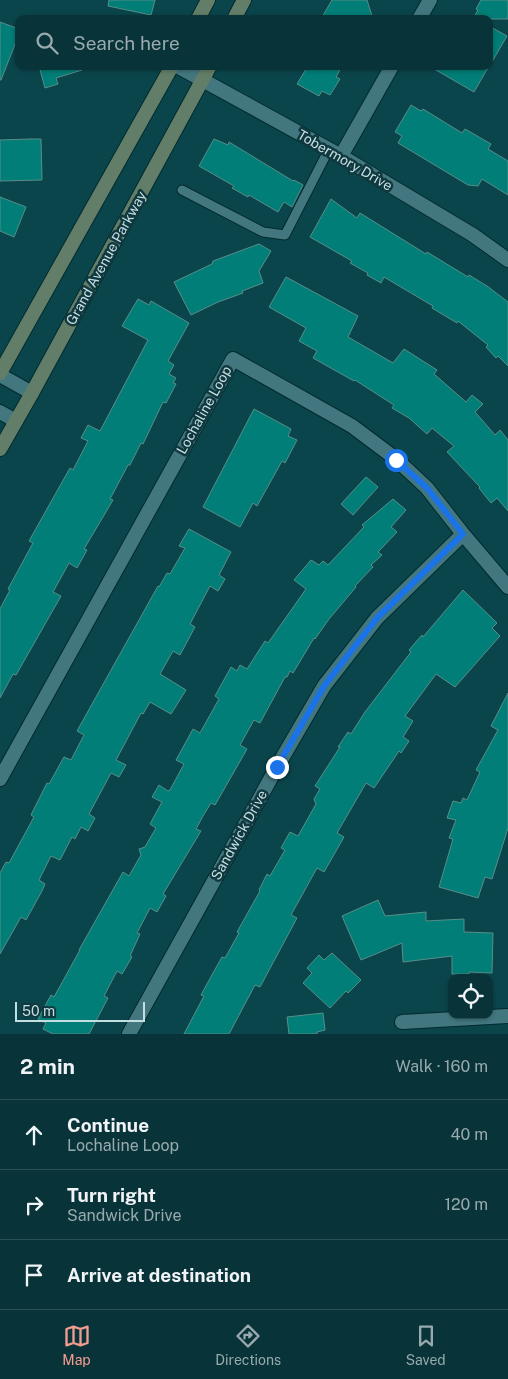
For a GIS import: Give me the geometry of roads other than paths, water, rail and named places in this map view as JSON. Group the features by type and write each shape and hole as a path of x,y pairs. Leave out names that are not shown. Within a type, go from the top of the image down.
{"main road":[{"path":"200,15 208,0"},
{"path":"236,15 244,0"},
{"path":"0,374 170,70"},
{"name":"Grand Avenue Parkway","path":"0,449 208,70"}],"street":[{"path":"421,15 430,0"},
{"name":"Tobermory Drive","path":"184,70 335,153 473,235 508,260"},
{"path":"335,153 389,70"},
{"name":"Lochaline Loop","path":"0,779 232,359 352,426 396,460 427,488 508,587"},
{"path":"0,374 32,393"},
{"path":"0,412 16,421"},
{"name":"Sandwick Drive","path":"129,1034 272,775 324,686 377,618 463,534"},
{"path":"402,1022 508,1016"}],"lane":[{"path":"182,190 263,232 284,236 335,153"}]}
